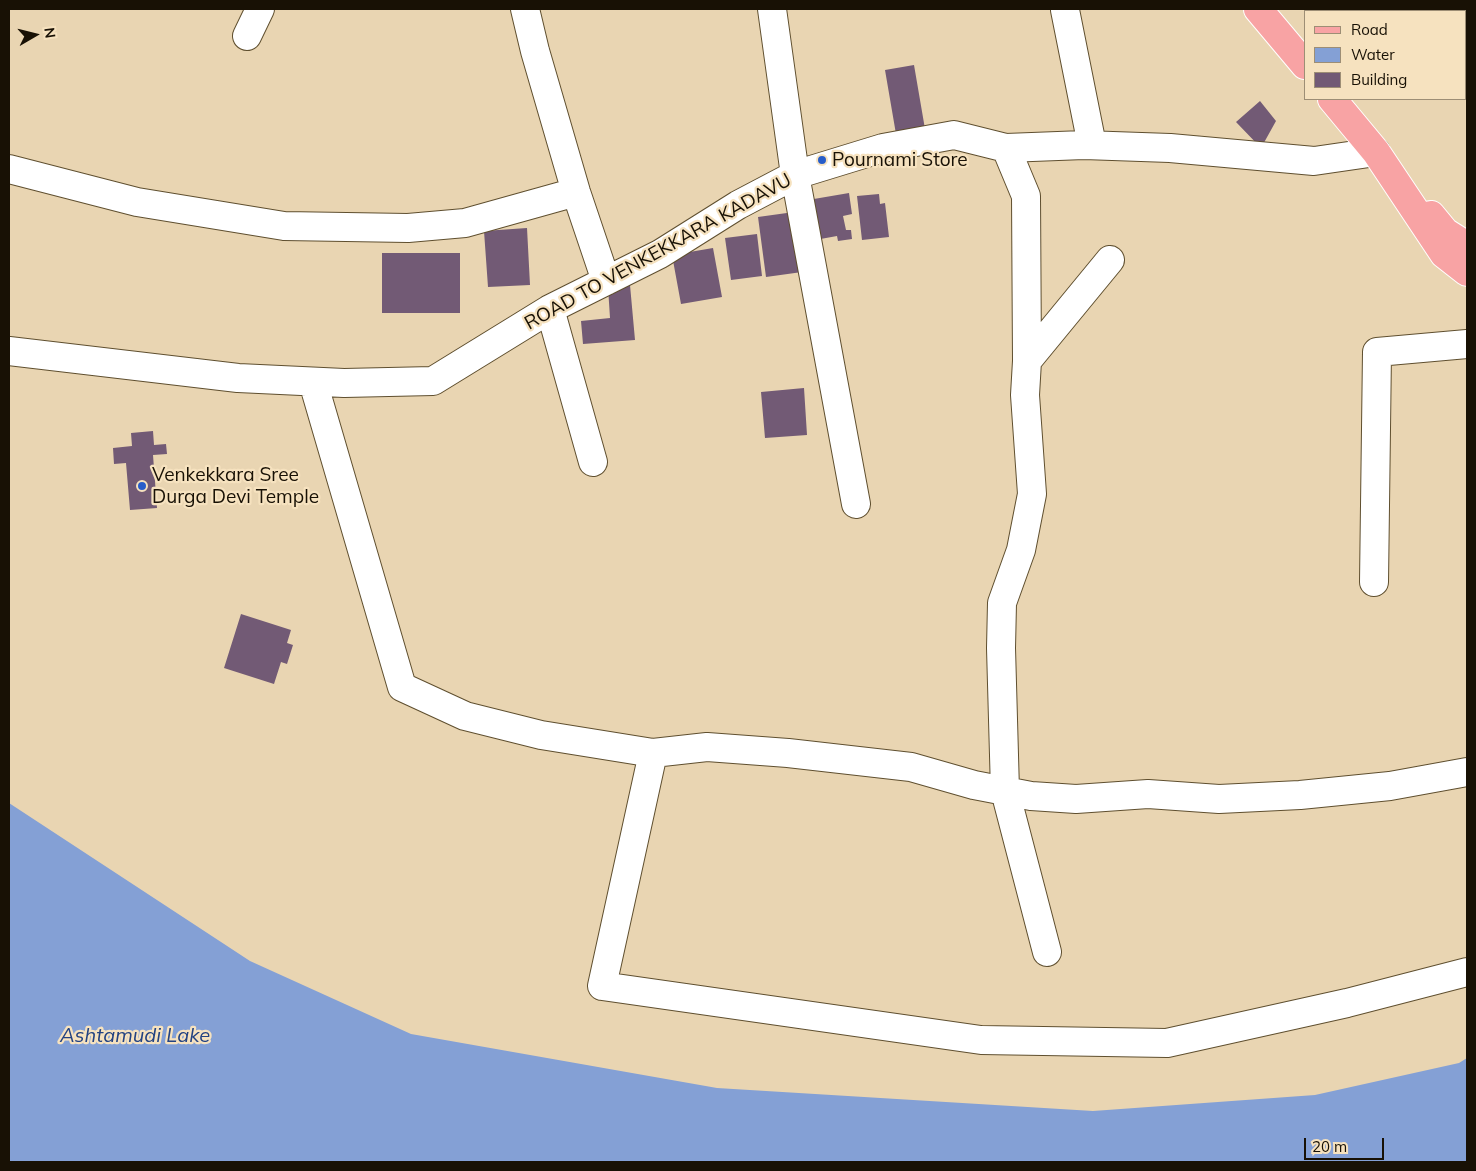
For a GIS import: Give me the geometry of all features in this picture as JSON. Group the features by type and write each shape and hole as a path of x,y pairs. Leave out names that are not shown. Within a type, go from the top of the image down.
{"main road":[{"path":"1258,9 1304,64"},
{"path":"1333,100 1445,232 1467,246"},
{"path":"1376,152 1444,254 1467,272"}],"street":[{"path":"247,36 260,9"},
{"path":"525,9 535,51 576,192 606,281"},
{"path":"772,9 795,175 856,504"},
{"path":"1065,10 1092,145"},
{"name":"ROAD TO VENKEKKARA KADAVU","path":"9,351 238,378 344,383 433,381 550,309 660,254 738,205 795,175 883,148 954,135 1006,148 1092,145 1170,148 1314,161 1376,152"},
{"path":"1006,148 1026,196 1027,361 1025,395 1032,494 1021,550 1002,603 1001,648 1006,791 1047,952"},
{"path":"9,169 137,202 284,226 408,228 465,223 576,192"},
{"path":"1027,361 1110,260"},
{"path":"550,309 593,462"},
{"path":"1374,582 1377,352 1467,344"},
{"path":"313,382 402,687 464,716 542,735 652,753 707,747 788,753 911,767 974,785 1031,796 1076,799 1148,794 1219,799 1300,796 1381,787 1467,772"},
{"path":"652,753 602,986 981,1040 1167,1043 1347,1003 1467,972"}],"water":[{"name":"Ashtamudi Lake","path":"9,803 250,961 411,1034 717,1088 1093,1111 1315,1095 1459,1063 1467,1058 1467,1162 9,1162"}],"building":[{"path":"914,65 925,129 896,134 885,70"},
{"path":"1260,101 1276,121 1261,148 1236,122"},
{"path":"849,193 852,214 843,216 846,230 851,230 852,239 838,241 837,236 815,240 808,200"},
{"path":"879,194 880,204 885,203 889,237 862,240 857,196"},
{"path":"794,212 802,272 766,277 758,217"},
{"path":"527,228 530,285 488,287 484,231"},
{"path":"757,234 762,276 731,280 725,238"},
{"path":"713,248 722,297 681,304 672,255"},
{"path":"382,253 460,253 460,313 382,313"},
{"path":"630,285 635,340 583,344 581,321 610,318 608,287"},
{"path":"804,388 807,435 765,438 761,392"},
{"name":"Venkekkara Sree Durga Devi Temple","path":"153,431 154,445 166,444 167,454 153,455 157,508 130,510 126,463 114,464 113,448 132,446 131,433"},
{"path":"241,614 291,630 287,643 293,645 287,664 281,662 274,684 224,668"}],"place":[{"name":"Pournami Store","path":"822,160"},
{"name":"Venkekkara Sree Durga Devi Temple","path":"142,486"}]}
